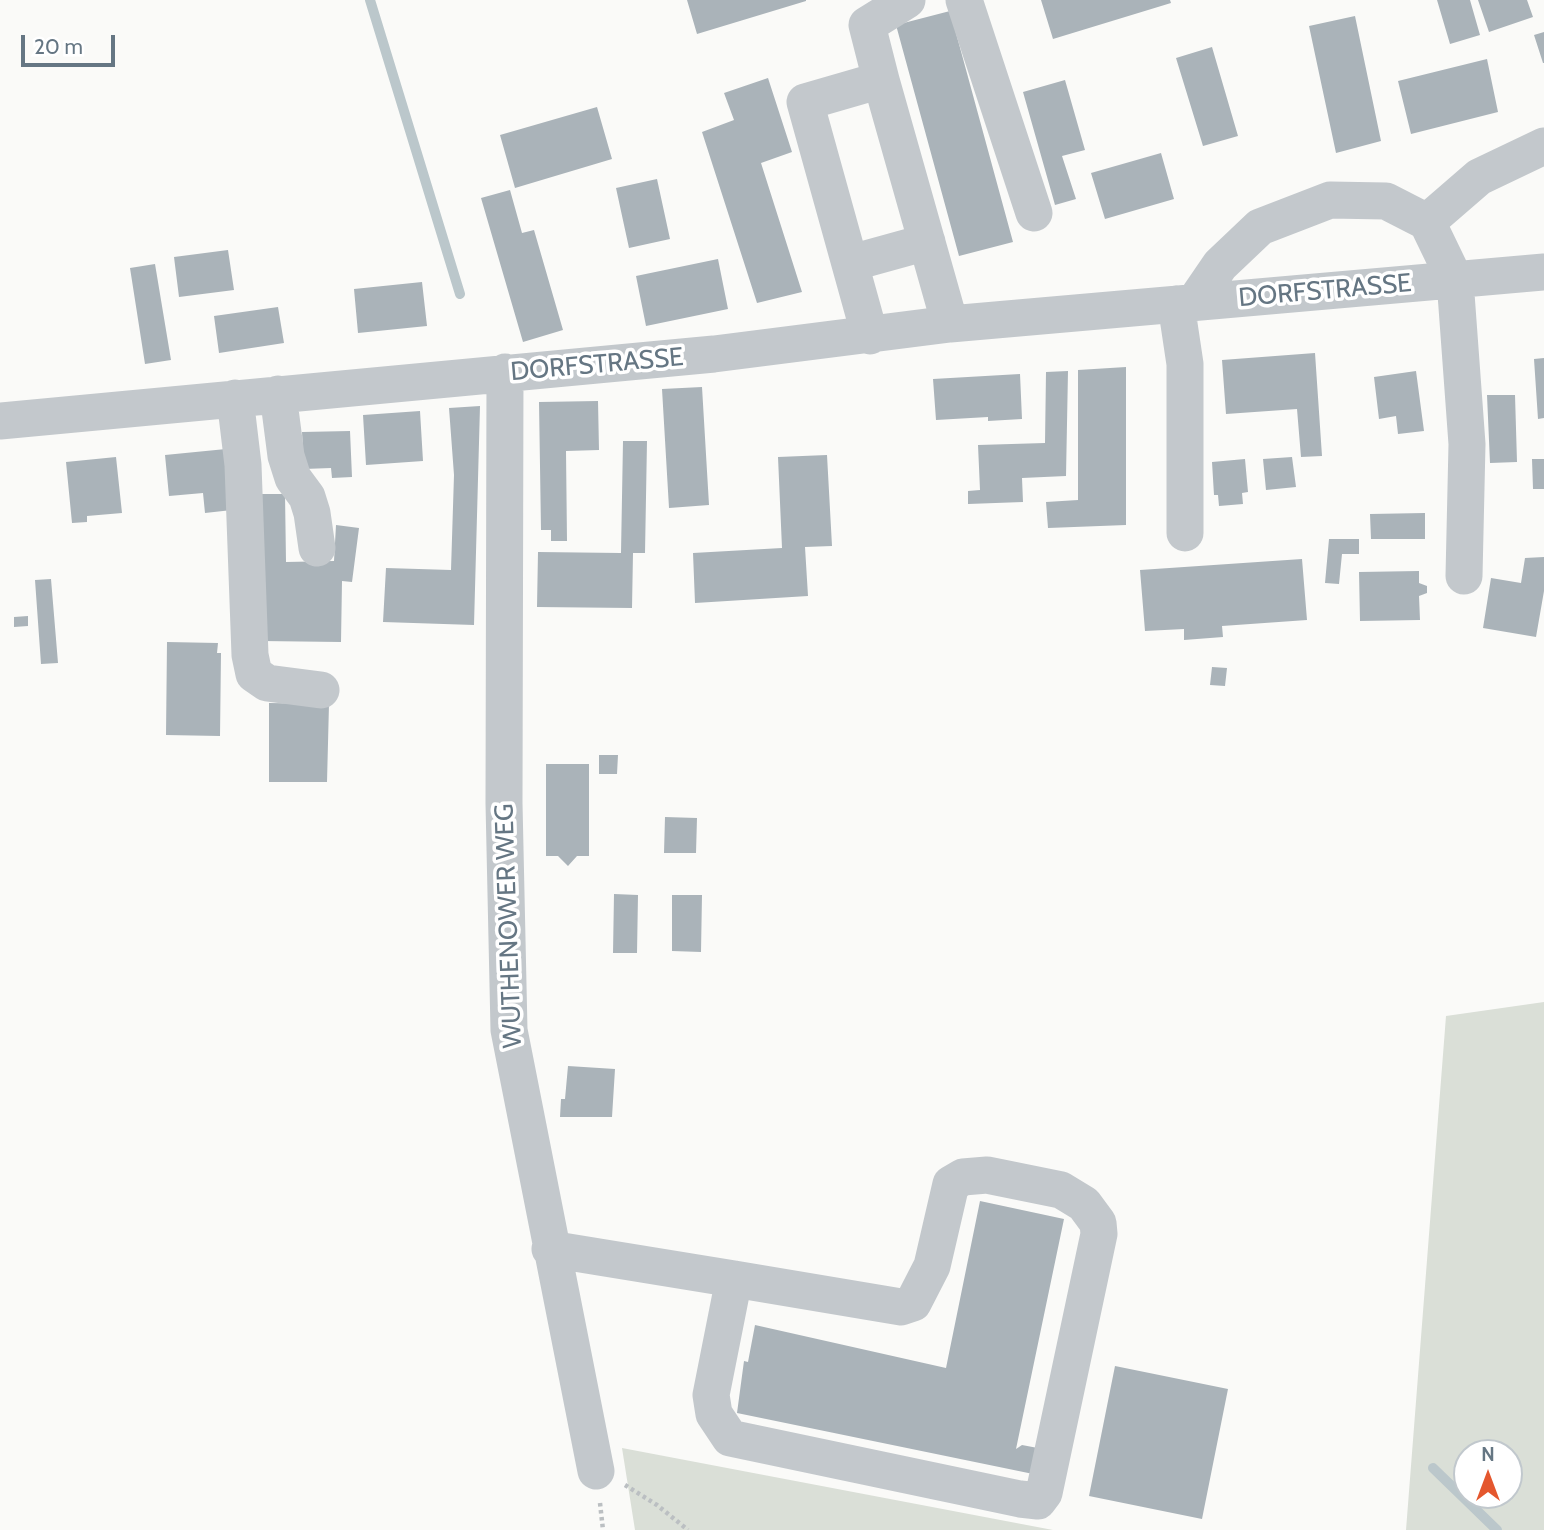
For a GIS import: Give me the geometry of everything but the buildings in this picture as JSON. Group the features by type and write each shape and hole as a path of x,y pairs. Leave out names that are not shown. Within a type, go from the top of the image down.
{"street":[{"path":"907,0 867,25 950,324"},
{"path":"964,0 1034,213"},
{"path":"870,336 805,102 881,80"},
{"path":"1427,222 1479,177 1544,146"},
{"name":"DORFSTRASSE","path":"1185,303 1260,227 1330,200 1386,201 1427,222 1455,280"},
{"path":"851,263 927,242"},
{"name":"DORFSTRASSE","path":"0,421 505,372 714,355 950,324 1544,272"},
{"path":"1455,280 1468,444 1464,576"},
{"path":"1185,303 1185,533"},
{"name":"WUTHENOWER WEG","path":"505,372 504,777 509,1030 550,1249 596,1471"},
{"path":"278,394 286,456 293,478 307,497 317,548"},
{"path":"235,398 243,465 250,655 254,674 267,683 321,690"},
{"path":"550,1249 734,1279 901,1307 913,1303 932,1266 951,1184 963,1177 987,1175 1061,1191 1084,1204 1098,1223 1099,1234 1044,1493 1038,1501 1020,1499 730,1438 714,1414 711,1395 734,1279"}],"path":[{"path":"596,1471 657,1505 688,1530"}],"shaded area":[{"path":"1544,1002 1544,1530 1406,1530 1446,1016"},
{"path":"622,1448 1053,1530 635,1530"}],"waterway":[{"path":"370,0 460,294"},
{"path":"1433,1468 1497,1530"}]}
